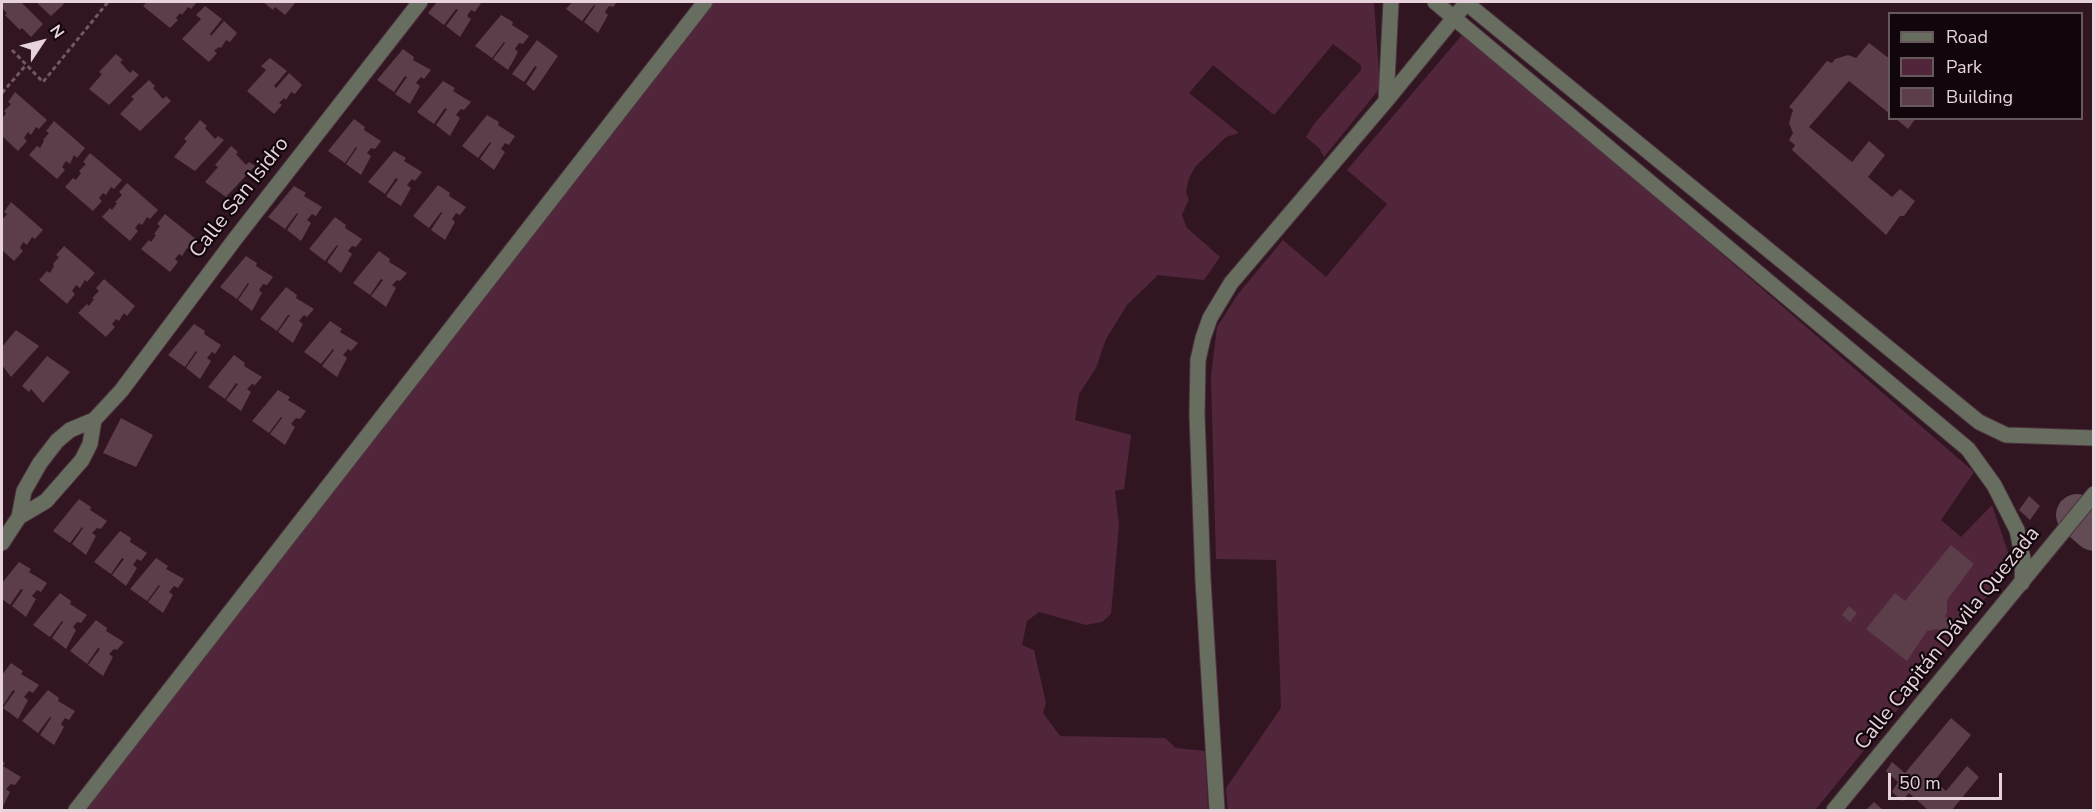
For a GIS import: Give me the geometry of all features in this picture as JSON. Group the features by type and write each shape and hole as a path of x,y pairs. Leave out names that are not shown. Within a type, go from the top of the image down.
{"street":[{"name":"Calle San Isidro","path":"2,543 19,517 24,491 40,463 57,441 70,430 94,420 121,391 235,239 420,2"},
{"path":"76,810 705,2"},
{"path":"1386,100 1391,2"},
{"path":"1435,2 1968,449 1994,485 2017,530 2023,558 2022,583"},
{"path":"1217,810 1203,580 1197,416 1198,360 1209,318 1231,283 1466,2 1979,422 2006,435 2094,438"},
{"name":"Calle San Isidro","path":"19,517 46,501 82,460 90,444 94,420"},
{"name":"Calle Capitán Dávila Quezada","path":"1834,810 2094,494"}],"path":[{"path":"12,50 43,82 108,2"},
{"path":"2,93 26,65"}],"green space":[{"path":"707,2 1374,2 1380,88 1324,157 1319,148 1306,137 1314,124 1361,70 1361,65 1333,44 1274,115 1213,65 1189,93 1239,133 1226,137 1196,166 1189,178 1186,192 1189,200 1182,214 1186,227 1220,257 1204,280 1158,275 1127,305 1106,339 1096,368 1079,394 1075,420 1131,435 1124,489 1115,491 1119,525 1111,614 1102,622 1086,625 1039,612 1027,621 1022,645 1034,650 1046,703 1043,713 1060,736 1165,738 1176,748 1205,751 1208,810 76,810"},
{"path":"1468,28 1626,171 1974,472 1941,520 1961,537 1992,505 2012,564 1917,686 1815,810 1228,810 1226,788 1281,708 1276,560 1216,559 1211,377 1217,327 1238,294 1283,240 1326,277 1387,204 1347,170"}],"building":[{"path":"2,2 21,2 43,24 31,37 5,15 7,13 2,8"},
{"path":"36,2 62,2 64,4 51,16"},
{"path":"147,2 197,2 191,9 188,7 182,15 180,13 176,18 178,20 170,28 143,6"},
{"path":"263,2 296,2 285,15 275,7 273,10"},
{"path":"437,2 481,3 475,12 471,10 467,16 471,19 460,37 446,26 458,10 456,9 444,25 428,13"},
{"path":"572,2 617,2 613,7 609,6 605,12 608,15 598,33 584,22 595,6 582,21 566,9"},
{"path":"205,6 222,19 210,34 211,36 224,21 237,33 230,42 226,40 221,48 214,51 217,53 209,62 182,39 201,19 196,15"},
{"path":"501,15 529,36 515,49 518,52 508,70 493,59 504,42 492,58 475,46"},
{"path":"537,40 558,56 534,91 526,84 537,67 535,66 524,82 512,74"},
{"path":"1869,43 1888,57 1888,112 1849,81 1809,127 1852,162 1869,141 1885,155 1868,177 1892,197 1900,189 1915,201 1886,235 1792,150 1795,145 1789,140 1793,133 1789,123 1793,110 1789,107 1827,61 1832,63 1835,59 1848,55 1856,58"},
{"path":"403,49 414,57 413,60 431,70 424,79 421,77 416,83 420,86 410,104 395,94 407,77 405,76 394,92 377,80"},
{"path":"116,54 123,60 120,62 130,73 133,70 139,75 109,105 89,89 102,74 99,72"},
{"path":"270,58 287,71 274,86 276,88 289,73 302,85 295,94 291,92 286,100 284,98 279,103 282,105 274,114 247,91 266,70 261,66"},
{"path":"149,80 163,99 166,96 171,101 140,131 120,114 134,99 131,97"},
{"path":"443,81 455,88 453,91 471,102 456,115 460,118 450,136 436,125 447,109 445,108 434,124 417,112"},
{"path":"15,92 47,120 39,129 36,127 31,135 28,132 24,138 27,141 18,151 2,136 2,119 6,113 4,111 11,104 8,102"},
{"path":"487,115 515,136 509,145 505,143 501,149 505,152 494,170 480,159 490,142 478,158 462,146"},
{"path":"354,119 365,127 364,130 381,141 375,149 371,148 367,153 371,156 361,175 346,164 356,147 345,163 328,151"},
{"path":"200,120 215,139 218,136 224,140 195,171 174,157 187,141 184,139"},
{"path":"1897,120 1915,120 1908,129"},
{"path":"54,121 85,148 77,158 74,155 70,164 66,161 62,167 65,170 57,179 29,155 37,146 40,148 49,133 46,131"},
{"path":"231,146 246,165 249,162 255,166 226,197 205,182 218,167 215,165"},
{"path":"394,151 406,158 404,161 422,172 415,181 412,179 407,185 411,188 401,206 386,196 398,179 396,178 385,194 368,182"},
{"path":"90,153 122,180 114,189 111,187 106,195 103,193 99,198 102,201 93,211 65,187 73,178 76,180 81,173 79,171 86,164 83,162"},
{"path":"127,183 158,210 150,219 147,217 142,225 139,223 135,228 138,231 130,241 102,217 110,208 112,210 117,203 115,202 122,195 119,192"},
{"path":"438,185 450,193 449,196 466,207 460,215 456,213 452,219 455,222 445,240 431,230 441,212 429,228 413,216"},
{"path":"294,186 306,193 304,196 322,207 316,216 312,214 307,220 311,223 301,241 287,230 297,213 285,229 268,217"},
{"path":"11,202 43,230 35,239 32,237 27,245 23,242 20,248 23,251 14,261 2,250 2,220"},
{"path":"165,214 197,240 190,250 187,248 182,256 179,254 175,259 178,262 170,272 141,249 156,235 154,234 160,226 157,224"},
{"path":"335,217 346,225 345,228 362,239 356,247 352,246 348,251 352,254 341,273 327,262 337,245 325,261 309,249"},
{"path":"64,246 95,273 87,282 85,280 80,288 76,285 72,291 75,294 67,304 39,280 47,271 50,273 59,257 56,255"},
{"path":"379,251 390,259 389,262 407,273 400,281 397,280 392,285 396,288 386,307 371,296 383,280 381,279 370,295 353,283"},
{"path":"246,256 273,277 259,290 262,293 252,311 238,300 248,283 237,299 220,287"},
{"path":"104,279 135,306 127,316 124,313 119,321 116,319 112,324 115,327 106,337 78,313 87,304 89,306 94,299 92,298 99,291 96,288"},
{"path":"286,287 297,295 296,298 314,309 307,317 304,315 299,321 303,324 293,343 278,332 290,315 277,331 260,319"},
{"path":"330,321 342,329 340,332 358,343 351,351 348,349 343,355 347,358 337,377 322,366 333,349 321,364 304,352"},
{"path":"194,324 221,345 215,354 212,352 207,358 211,361 200,379 186,368 196,351 185,367 168,355"},
{"path":"16,330 39,346 11,377 2,365 2,347"},
{"path":"234,355 245,363 244,366 262,377 255,385 252,384 247,389 251,392 241,411 226,400 238,384 236,383 225,399 208,387"},
{"path":"47,356 70,372 43,403 31,389 29,392 22,386"},
{"path":"278,390 290,397 288,400 306,411 300,419 296,418 291,424 295,427 285,445 270,434 281,417 269,433 252,421"},
{"path":"121,418 153,435 136,467 103,453"},
{"path":"2029,496 2040,506 2030,520 2019,510"},
{"path":"79,499 91,507 90,510 107,521 101,529 97,528 92,533 96,536 86,555 72,544 82,527 70,543 53,531"},
{"path":"120,531 131,538 130,542 147,553 141,561 137,559 133,565 137,568 126,586 112,575 124,559 122,558 111,574 94,562"},
{"path":"1951,545 1974,564 1947,600 1945,616 1961,629 1953,639 1938,629 1927,631 1907,661 1866,629 1895,593 1905,601"},
{"path":"156,558 168,566 166,569 184,579 178,588 174,586 169,592 173,595 163,613 148,602 159,585 147,601 130,589"},
{"path":"19,562 31,569 29,572 47,583 41,592 37,590 32,596 36,599 26,617 12,606 23,590 21,589 10,605 2,599 2,583"},
{"path":"60,593 71,601 70,604 87,615 81,623 77,622 73,627 76,630 66,649 52,638 62,621 50,637 33,625"},
{"path":"1849,606 1857,613 1850,622 1842,615"},
{"path":"96,620 107,628 106,631 124,642 117,650 114,649 109,654 113,657 103,676 88,665 100,649 98,648 87,664 70,651"},
{"path":"11,663 23,671 21,674 39,685 33,693 29,691 24,697 28,700 18,719 3,708 15,691 13,690 2,707 2,675"},
{"path":"48,690 59,698 58,701 75,711 69,720 65,718 61,724 64,727 54,745 40,735 50,717 38,733 22,721"},
{"path":"1951,718 1971,735 1931,785 1935,789 1939,785 1946,791 1967,766 1979,777 1952,810 1928,810 1909,793 1902,801 1892,792 1898,782 1886,771 1892,762 1905,773"},
{"path":"2,761 5,763 3,766 21,777 15,785 11,784 6,789 10,792 2,808"},
{"path":"1874,802 1883,810 1866,810"}],"taxiway":[{"path":"2077,515 2094,530"}]}
